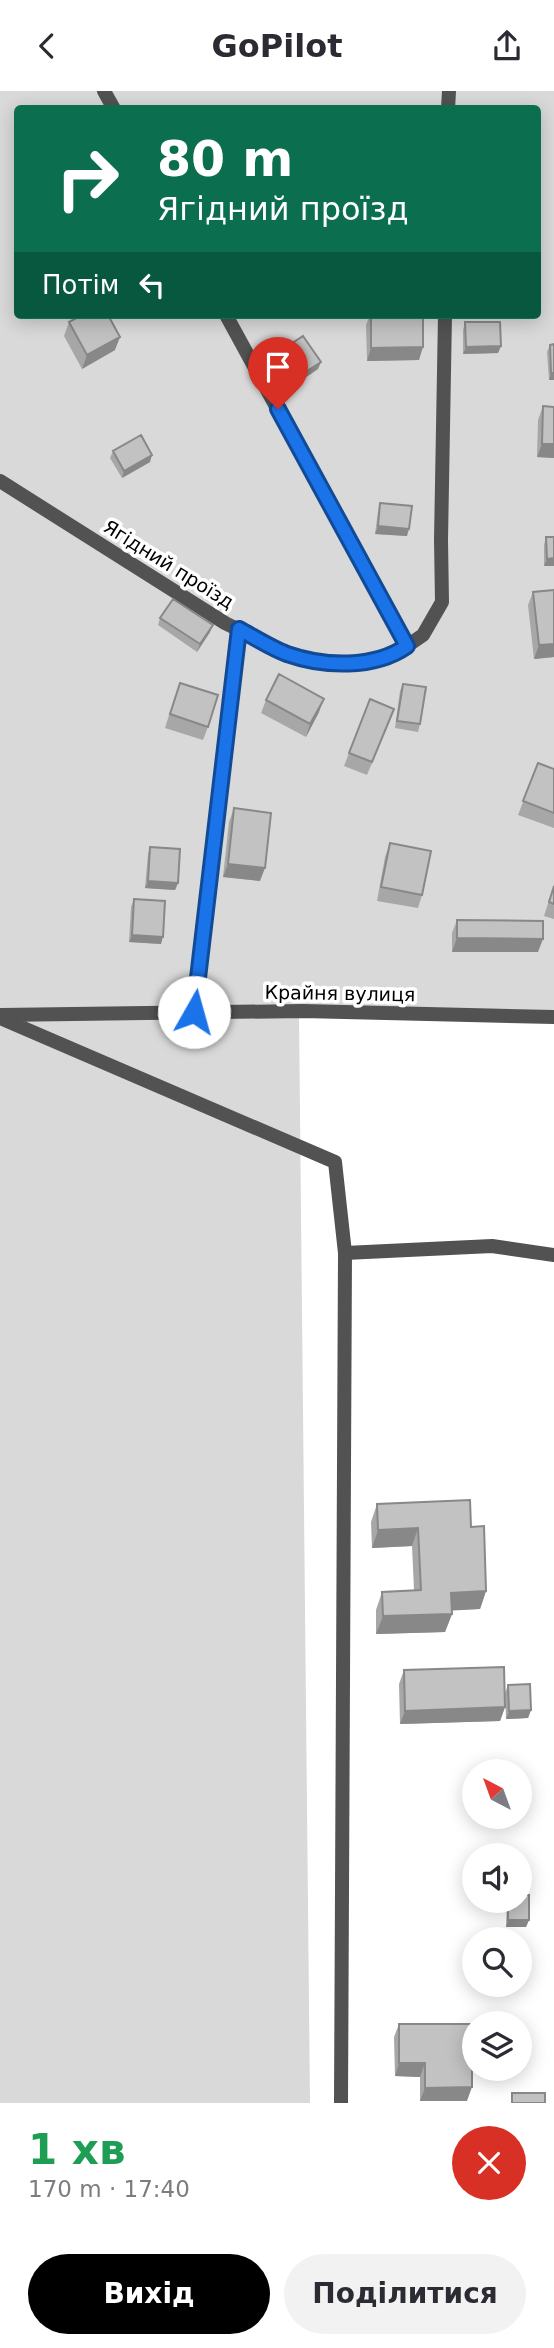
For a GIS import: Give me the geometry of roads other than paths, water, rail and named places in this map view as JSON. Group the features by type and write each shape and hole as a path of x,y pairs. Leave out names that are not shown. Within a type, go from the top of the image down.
{"street":[{"path":"228,319 407,646 424,635 442,602 445,319"},
{"name":"Ягідний проїзд","path":"0,481 239,629 287,654 325,663 356,663 394,655 407,646"},
{"path":"194,1012 239,629"},
{"name":"Крайня вулиця","path":"0,1016 303,1011 554,1017"},
{"path":"0,1016 335,1162 345,1253 341,2103"},
{"path":"345,1253 492,1246 554,1255"}]}
